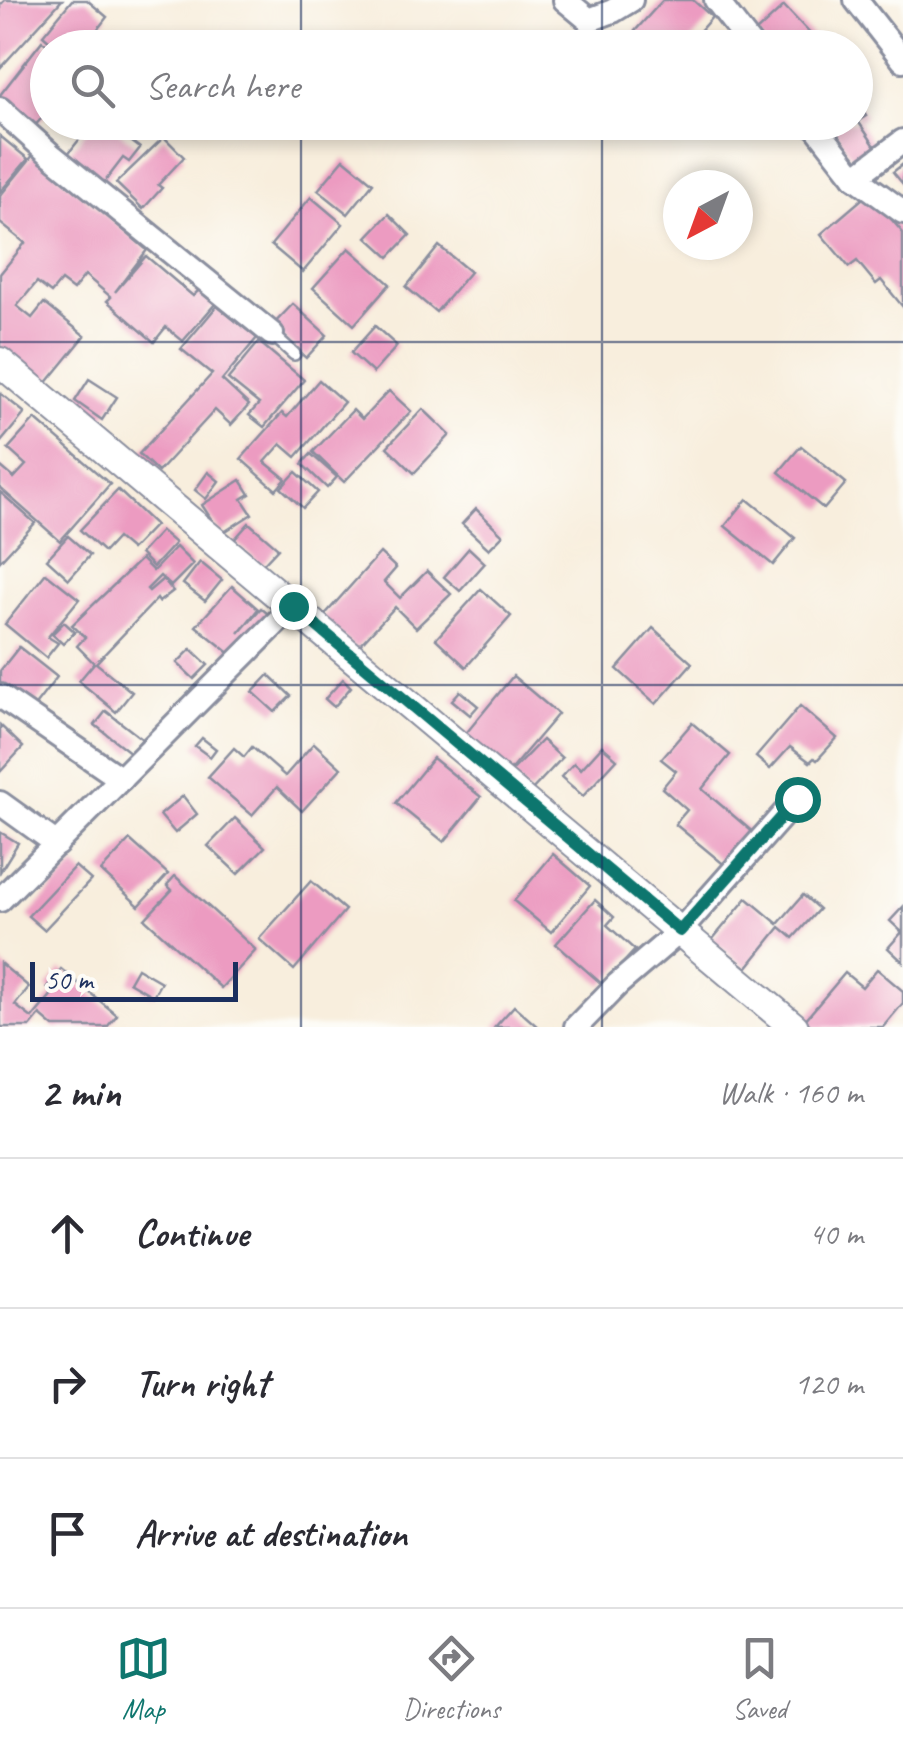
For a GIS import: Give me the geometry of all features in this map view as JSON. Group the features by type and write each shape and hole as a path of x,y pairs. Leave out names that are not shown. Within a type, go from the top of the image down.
{"street":[{"path":"566,0 589,20 614,12 631,0"},
{"path":"716,0 739,30"},
{"path":"856,0 903,60"},
{"path":"0,109 30,136"},
{"path":"34,140 272,334"},
{"path":"826,140 854,178 903,212"},
{"path":"854,178 903,141"},
{"path":"0,362 794,1027"},
{"path":"0,900 293,606"},
{"path":"0,696 122,778"},
{"path":"576,1027 644,960 680,931 797,799"},
{"path":"0,803 57,844"}],"lane":[{"path":"272,334 294,354"}],"building":[{"path":"5,0 62,0 35,30 30,30 30,35 0,68 0,5"},
{"path":"72,0 87,0 107,17 97,30 47,30"},
{"path":"663,0 693,0 712,17 701,30 636,30"},
{"path":"784,6 807,30 758,30"},
{"path":"30,56 30,129 0,103 0,95"},
{"path":"0,136 28,159 0,192"},
{"path":"79,140 130,140 140,148 129,162 123,158 103,184 67,155"},
{"path":"161,140 167,140 184,157 158,185 162,188 143,209 116,183"},
{"path":"841,140 871,140 879,152 859,166"},
{"path":"34,154 147,250 115,292 146,256 193,296 199,290 215,304 183,341 166,327 154,342 107,301 111,297 85,275 73,290 61,281 51,293 37,282 17,306 32,318 44,303 85,336 45,385 0,348 0,274 25,243 0,223 0,196"},
{"path":"344,159 373,183 348,214 318,190"},
{"path":"903,164 903,184 893,172"},
{"path":"869,193 903,233 903,307 881,280 876,284 857,261 849,267 821,234"},
{"path":"311,197 343,224 303,272 271,245"},
{"path":"389,214 410,235 389,257 367,237"},
{"path":"439,246 470,272 436,312 406,287"},
{"path":"349,248 390,284 354,325 313,288"},
{"path":"293,304 327,335 306,358 271,327"},
{"path":"217,306 257,338 222,380 249,405 231,425 215,410 158,472 139,454 212,374 181,349"},
{"path":"375,326 397,346 373,373 351,353"},
{"path":"259,342 304,380 264,427 249,415 259,404 228,379"},
{"path":"89,379 117,397 102,420 75,401"},
{"path":"319,380 344,402 296,457 281,444 265,462 286,479 276,490 241,459 282,413 287,417"},
{"path":"389,391 411,411 344,482 313,452 353,410 362,419"},
{"path":"0,393 25,413 0,443"},
{"path":"423,409 450,435 414,473 387,447"},
{"path":"35,419 110,484 60,541 0,488 0,466 14,478 26,465 8,449"},
{"path":"801,446 846,483 824,509 779,472"},
{"path":"311,454 337,477 327,488 302,464"},
{"path":"208,472 219,481 206,499 195,490"},
{"path":"296,472 318,492 303,508 281,488"},
{"path":"241,480 250,494 242,499 252,514 221,534 202,505"},
{"path":"118,490 155,525 131,550 117,538 104,552 80,530"},
{"path":"0,492 35,523 0,561"},
{"path":"747,499 795,538 773,565 725,526"},
{"path":"476,509 503,535 489,549 462,524"},
{"path":"249,523 278,548 262,565 234,540"},
{"path":"161,531 175,543 153,567 140,554"},
{"path":"68,536 90,555 69,579 47,559"},
{"path":"176,547 193,564 171,586 160,576 147,589 163,579 173,591 159,602 157,599 96,663 132,692 116,712 79,681 94,663 77,646 85,637 72,625 141,559 153,571"},
{"path":"469,548 485,563 460,591 444,577"},
{"path":"380,553 396,568 384,582 400,598 427,571 451,594 416,628 395,607 356,649 322,618"},
{"path":"200,562 222,580 205,601 183,584"},
{"path":"46,573 79,599 48,637 58,643 46,658 5,624"},
{"path":"232,586 258,609 239,633 261,608 274,619 237,659 196,626"},
{"path":"481,589 511,616 466,667 436,639"},
{"path":"64,622 75,632 63,644 52,634"},
{"path":"653,628 692,663 656,704 617,669"},
{"path":"19,647 57,677 29,713 0,690 0,671"},
{"path":"191,649 208,665 194,679 177,663"},
{"path":"269,675 291,696 275,712 253,692"},
{"path":"513,676 558,714 507,774 463,737"},
{"path":"343,679 351,687 334,707 325,699"},
{"path":"460,691 478,706 470,715 452,700"},
{"path":"800,706 837,738 817,760 810,762 790,747 770,769 756,757"},
{"path":"106,711 142,739 131,753 95,725"},
{"path":"692,723 730,755 702,789 755,834 727,867 675,824 687,810 662,788 676,771 661,759"},
{"path":"0,725 23,747 0,772"},
{"path":"202,738 216,749 210,757 195,746"},
{"path":"542,740 562,758 529,793 509,774"},
{"path":"314,743 341,768 302,811 277,787 252,815 208,777 234,748 244,757 252,747 285,776"},
{"path":"602,746 617,759 583,796 561,777 574,763 581,769"},
{"path":"433,758 481,797 444,842 396,803"},
{"path":"183,796 197,814 175,833 160,815"},
{"path":"235,818 265,847 238,874 208,846"},
{"path":"0,832 18,843 0,872"},
{"path":"130,840 168,874 139,906 101,871"},
{"path":"553,854 590,886 551,932 514,901"},
{"path":"75,866 91,880 44,930 28,916"},
{"path":"175,876 256,950 221,988 145,919 172,890 167,885"},
{"path":"311,881 345,910 294,970 259,939"},
{"path":"803,895 819,909 793,938 780,927 747,968 712,940 747,898 778,924"},
{"path":"595,900 614,917 607,925 635,950 603,985 556,944"},
{"path":"903,907 903,962 888,948 902,932 890,921"},
{"path":"0,963 29,987 15,1005 32,1018 53,993 47,987 61,969 117,1015 107,1027 54,1027 40,1015 30,1027 1,1027"},
{"path":"137,968 161,982 153,996 129,982"},
{"path":"877,969 903,991 903,1003 883,1027 812,1027 805,1020 845,973 862,987"},
{"path":"514,1006 538,1027 495,1027"}],"route":[{"path":"293,606 680,931 797,799"}]}
